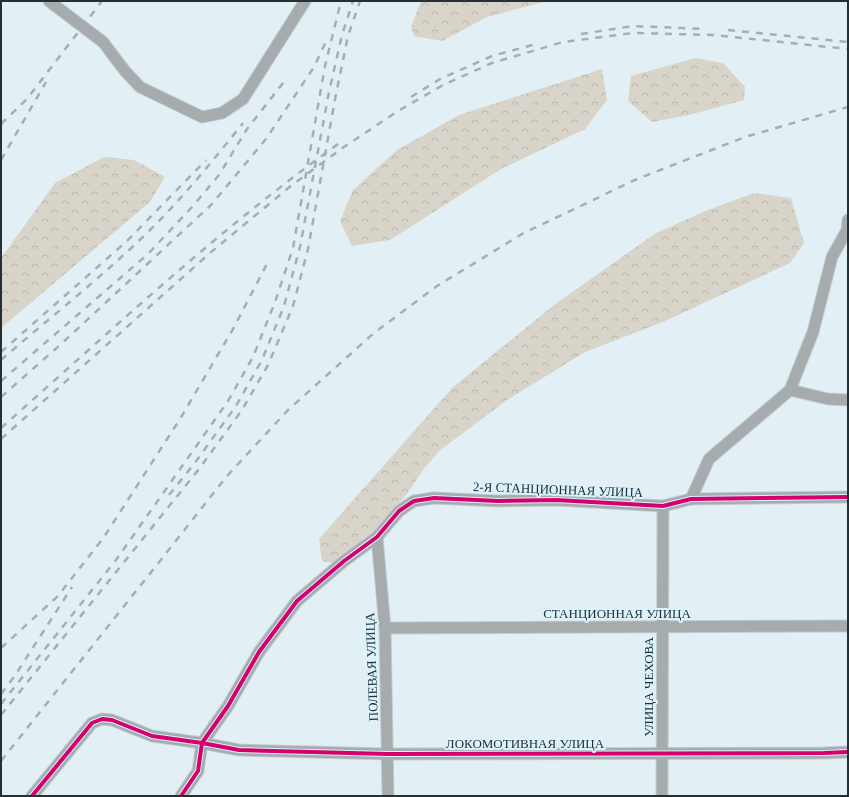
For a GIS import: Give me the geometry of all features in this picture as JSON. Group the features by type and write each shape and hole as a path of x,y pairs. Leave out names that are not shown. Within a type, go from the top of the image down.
{"street":[{"path":"49,1 103,42 124,71 140,87 202,116 222,113 243,100 305,1"},
{"path":"691,499 709,459 790,390 813,332 832,257 847,230 848,220"},
{"path":"790,390 828,399 848,400"},
{"name":"2-Я СТАНЦИОННАЯ УЛИЦА","path":"202,743 228,706 259,652 297,601 376,537 399,511 414,501 434,498 498,501 556,500 663,506 691,499 848,497"},
{"name":"УЛИЦА ЧЕХОВА","path":"662,796 663,506"},
{"name":"ПОЛЕВАЯ УЛИЦА","path":"376,537 385,628 388,796"},
{"name":"СТАНЦИОННАЯ УЛИЦА","path":"385,628 848,626"},
{"name":"ЛОКОМОТИВНАЯ УЛИЦА","path":"32,796 92,723 102,719 112,720 152,736 239,750 388,754 848,752"},
{"path":"181,796 198,771 202,743"}],"green space":[{"path":"421,1 548,1 487,17 442,41 414,36 411,27"},
{"path":"695,58 723,63 745,87 744,100 689,115 652,122 628,101 631,76"},
{"path":"602,69 607,100 585,129 501,169 390,240 352,246 340,221 353,190 397,150 459,115"},
{"path":"104,157 134,160 165,177 150,202 1,328 1,258 55,183"},
{"path":"754,193 791,198 804,243 790,263 663,322 585,352 507,400 439,451 423,470 407,494 373,532 333,563 322,561 319,539 452,388 554,305 656,233 708,210"}],"railway":[{"path":"1,124 27,99 102,1"},
{"path":"1,704 116,560 228,401 253,357 275,302 293,248 325,66 341,1"},
{"path":"169,495 194,464 236,406 262,360 284,306 300,247 329,92 342,35 353,1"},
{"path":"1,715 199,469 242,410 268,365 293,306 308,249 348,36 360,1"},
{"path":"581,34 633,26 706,29"},
{"path":"728,30 848,42"},
{"path":"1,439 210,253 292,185 344,147 398,111 443,85 492,63 563,42 633,33 714,35 848,49"},
{"path":"1,397 60,345 211,205 266,139 314,67 328,37"},
{"path":"411,97 440,79 492,56 536,44"},
{"path":"1,381 148,254 192,207 219,175 247,129 287,78"},
{"path":"1,160 46,82"},
{"path":"1,761 227,476 288,410 374,333 437,286 522,234 637,179 745,137 848,107"},
{"path":"1,360 102,275 141,239 192,185 243,123"},
{"path":"1,428 167,280 252,209 341,142"},
{"path":"1,352 127,241 206,160"},
{"path":"1,648 58,596 104,537 180,419 233,329 268,262"},
{"path":"1,694 14,677 72,587"}],"cycle path":[{"path":"181,796 198,771 202,743 228,706 259,652 297,601 344,561 377,537 399,511 414,501 434,498 498,501 556,500 663,506 691,499 848,497"},
{"path":"32,796 92,723 102,719 112,720 152,736 239,750 388,754 848,752"}]}
